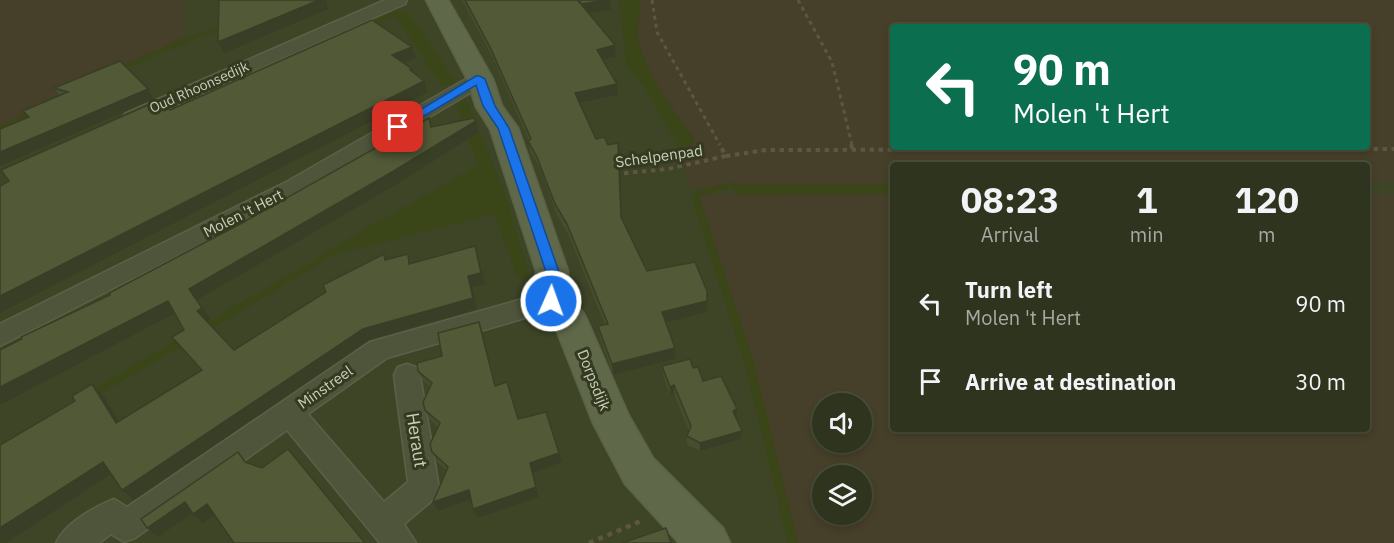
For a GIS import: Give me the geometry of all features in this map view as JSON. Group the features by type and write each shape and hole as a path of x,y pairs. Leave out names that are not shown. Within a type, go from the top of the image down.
{"street":[{"name":"Oud Rhoonsedijk","path":"115,125 399,0"},
{"path":"436,0 480,79 489,106 504,128 552,272 551,301"},
{"name":"Molen 't Hert","path":"0,336 296,186 480,79"},
{"name":"Minstreel","path":"72,543 114,514 130,535 289,412 379,350 551,301"},
{"name":"Dorpsdijk","path":"551,301 571,322 612,423 639,471 708,543"},
{"name":"Heraut","path":"289,412 392,532 424,488 406,375"}],"path":[{"name":"Schelpenpad","path":"652,0 657,33 726,156"},
{"path":"798,0 832,62 853,150"},
{"name":"Schelpenpad","path":"1370,149 1394,149"},
{"name":"Schelpenpad","path":"614,174 668,169 766,150 1317,150"},
{"path":"589,543 672,508"}],"shaded area":[{"path":"0,0 185,0 184,39 103,74 0,126"},
{"path":"619,0 639,0 638,37 642,52 660,91 694,139 693,144 679,148 645,88 626,65"},
{"path":"639,0 1394,0 1394,181 1370,182 1370,162 890,162 890,184 730,185 691,188 679,148 693,144 694,139 660,91 647,65 638,37"},
{"path":"395,10 409,13 455,84 444,86 440,84 394,16 340,40 333,35"},
{"path":"224,26 96,82 0,132 0,126 143,56"},
{"path":"464,101 468,104 503,188 530,277 522,281 516,273 494,214 332,255 329,250 478,165 456,104"},
{"path":"890,184 890,194 739,195 730,185"},
{"path":"890,194 890,432 1370,432 1370,194 1394,194 1394,543 793,543 749,363 695,195"}],"building":[{"path":"219,0 319,0 218,42"},
{"path":"465,0 577,0 615,45 597,50 617,84 575,93 596,139 604,137 608,145 618,143 621,217 647,271 695,262 707,291 707,301 662,312 675,348 612,364 598,326 608,324 567,224 555,204 537,157 528,141 531,139 491,49"},
{"path":"580,0 608,0 581,4"},
{"path":"372,20 412,47 392,55 424,81 0,296 0,186 9,181 1,170 159,100 170,110"},
{"path":"120,61 148,89 0,152 0,129 29,117 23,111 68,92 54,88"},
{"path":"429,118 431,127 474,118 476,121 189,289 202,308 197,311 234,350 326,292 323,285 384,254 385,260 408,254 409,264 475,246 481,273 468,276 473,298 363,329 122,490 103,462 0,528 0,445 75,401 72,396 92,384 116,423 202,370 172,337 184,330 168,301 0,387 0,350 22,339 21,337 110,295 109,293 242,223"},
{"path":"479,322 495,386 507,382 518,419 546,412 559,453 530,463 536,487 473,509 469,490 433,502 448,467 432,452 430,444 440,423 425,410 423,402 432,383 418,371 417,363 442,356 438,333"},
{"path":"690,359 693,368 698,367 703,381 721,376 737,409 733,411 742,431 700,443 687,436 691,426 674,385 670,387 662,366"},
{"path":"288,449 365,543 234,543 207,504 193,514 185,502 147,528 141,519 238,452 245,462 262,468"},
{"path":"666,528 671,543 622,543"}],"waterway":[{"path":"166,47 184,39 228,27"},
{"path":"730,185 695,195 749,363 793,543"},
{"path":"202,330 331,253"},
{"path":"91,395 185,339"}],"route":[{"path":"398,127 480,79 489,106 504,128 552,272 551,301"}]}
